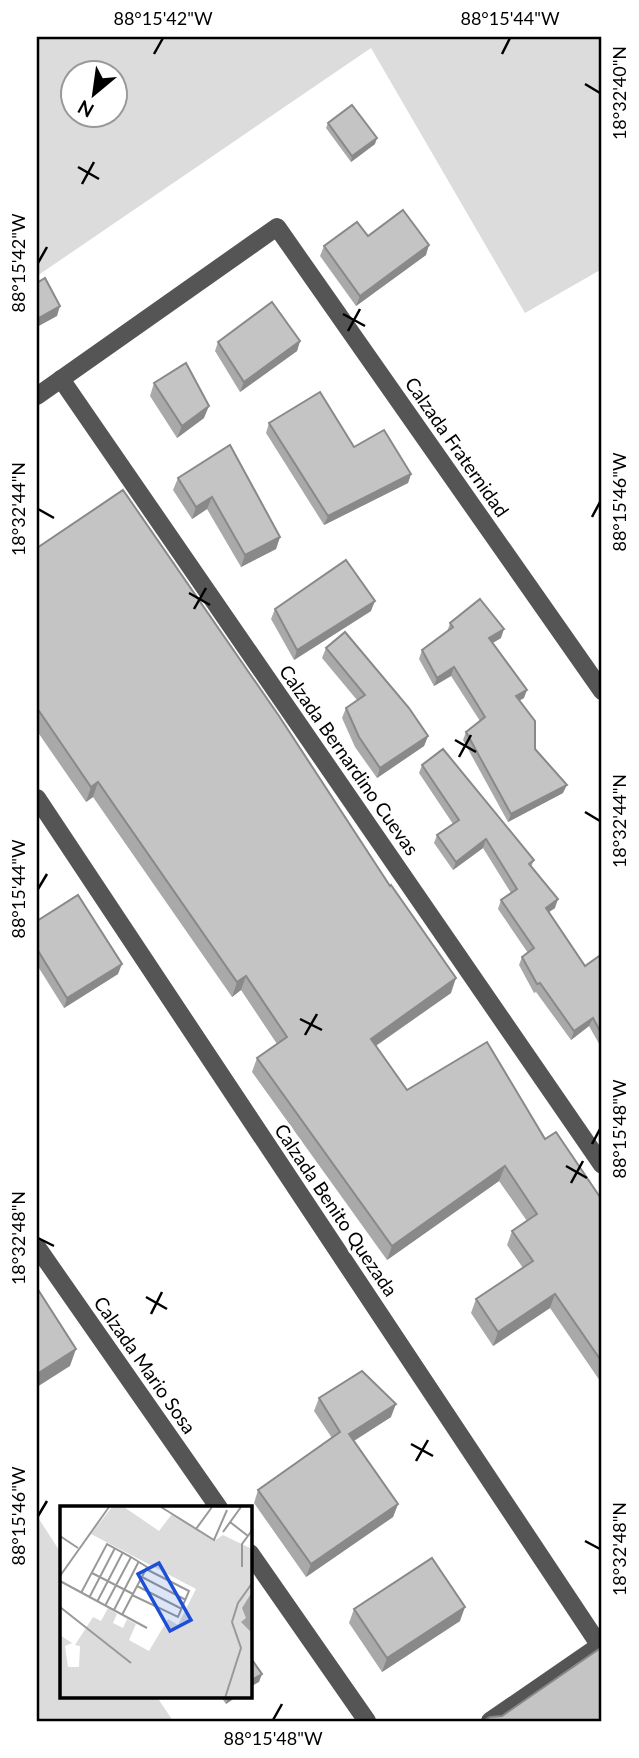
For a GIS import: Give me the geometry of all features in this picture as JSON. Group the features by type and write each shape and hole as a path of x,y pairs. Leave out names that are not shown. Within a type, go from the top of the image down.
{"street":[{"name":"Calzada Fraternidad","path":"61,379 277,227 602,691"},
{"path":"37,396 61,379"},
{"name":"Calzada Bernardino Cuevas","path":"61,379 602,1165"},
{"name":"Calzada Benito Quezada","path":"37,798 601,1645"},
{"name":"Calzada Mario Sosa","path":"37,1247 218,1506"},
{"path":"252,1556 367,1721"},
{"path":"490,1721 601,1645"}],"shaded area":[{"path":"37,37 602,37 602,269 525,313 371,48 37,276"},
{"path":"37,1516 60,1551 60,1698 158,1698 173,1721 37,1721"}],"building":[{"path":"352,105 377,138 352,156 328,123"},
{"path":"403,210 429,245 360,296 324,246 357,222 368,236"},
{"path":"45,278 60,306 37,319 37,283"},
{"path":"272,302 300,341 244,382 218,342"},
{"path":"186,363 209,406 182,426 154,383"},
{"path":"320,392 354,447 384,430 411,474 328,516 269,423"},
{"path":"230,445 280,537 245,555 212,497 196,507 178,478"},
{"path":"123,490 279,716 390,886 456,978 371,1039 407,1090 487,1042 545,1139 556,1132 602,1200 602,1362 555,1294 498,1332 476,1299 533,1261 512,1231 537,1214 505,1166 392,1246 257,1058 287,1037 246,976 237,982 98,782 91,787 37,708 37,548"},
{"path":"346,560 375,601 297,650 275,609"},
{"path":"480,599 504,629 489,638 527,690 516,696 535,721 535,749 567,785 511,814 466,732 485,717 454,667 437,678 422,650 453,627 450,623"},
{"path":"345,632 409,708 428,736 380,768 359,737 346,708 365,695 326,648"},
{"path":"443,749 534,860 529,864 558,899 546,908 585,966 602,954 602,1035 593,1018 574,1031 540,983 537,984 522,957 534,948 501,900 517,889 486,839 456,862 437,835 459,820 422,765"},
{"path":"78,895 122,964 67,998 37,949 37,921"},
{"path":"37,1288 76,1349 37,1374"},
{"path":"362,1371 396,1404 349,1434 398,1504 311,1564 258,1490 340,1432 319,1398"},
{"path":"432,1558 465,1607 387,1658 354,1609"},
{"path":"602,1647 602,1721 483,1721 502,1716"},
{"path":"252,1660 262,1674 252,1680"}]}
